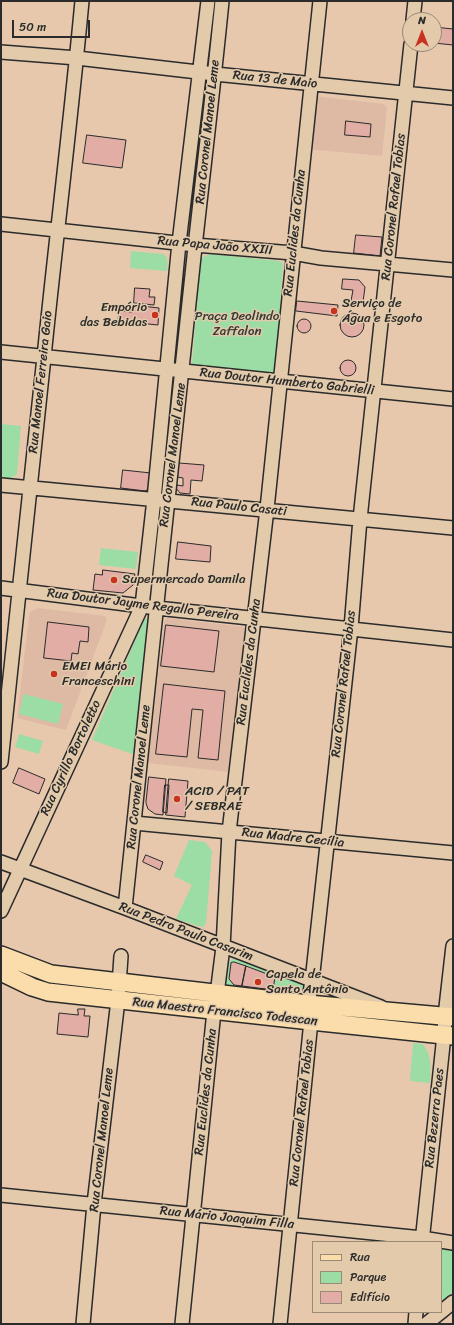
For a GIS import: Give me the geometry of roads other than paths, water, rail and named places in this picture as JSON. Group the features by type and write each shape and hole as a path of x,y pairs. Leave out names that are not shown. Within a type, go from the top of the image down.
{"main road":[{"name":"Rua Maestro Francisco Todescan","path":"1,955 50,974 308,1004 449,1016"},
{"name":"Rua Maestro Francisco Todescan","path":"1,972 32,987 48,992 312,1022 448,1035"}],"street":[{"name":"Rua Manoel Ferreira Gaio","path":"1,762 82,1"},
{"name":"Rua Coronel Manoel Leme","path":"142,606 179,243 208,1"},
{"name":"Rua Coronel Manoel Leme","path":"125,908 222,1"},
{"name":"Rua Euclides da Cunha","path":"182,1324 214,1011 223,947 229,832 267,509 320,1"},
{"path":"414,12 415,1"},
{"name":"Rua 13 de Maio","path":"1,52 77,58 215,74 453,98"},
{"name":"Rua Coronel Rafael Tobias","path":"280,1324 312,1022 308,1004 312,981 326,842 351,628 360,519 410,52"},
{"name":"Rua Papa João XXIII","path":"1,224 195,245 453,270"},
{"name":"Rua Doutor Humberto Gabrielli","path":"1,352 453,399"},
{"name":"Rua Paulo Casati","path":"1,484 453,528"},
{"name":"Rua Doutor Jayme Regallo Pereira","path":"1,588 157,608 453,640"},
{"name":"Rua Cyrillo Bortoletto","path":"1,911 142,606"},
{"name":"Rua Madre Cecília","path":"134,823 453,853"},
{"name":"Rua Pedro Paulo Casarim","path":"1,862 125,908 393,1012"},
{"name":"Rua Bezerra Paes","path":"422,1240 448,1035 453,946"},
{"name":"Rua Coronel Manoel Leme","path":"83,1324 94,1204 118,1000 121,956"},
{"name":"Rua Mário Joaquim Filla","path":"1,1195 290,1224 432,1241"},
{"name":"Rua Mário Joaquim Filla","path":"442,1242 453,1243"},
{"path":"442,1311 453,1302"},
{"path":"415,1324 416,1313"},
{"path":"426,1324 440,1313"}],"place":[{"name":"Serviço de Água e Esgoto","path":"334,311"},
{"name":"Empório das Bebidas","path":"155,315"},
{"name":"Supermercado Damila","path":"114,580"},
{"name":"EMEI Mário Franceschini","path":"54,674"},
{"name":"ACID / PAT / SEBRAE","path":"177,799"},
{"name":"Capela de Santo Antônio","path":"258,982"}],"park label":[{"name":"Praça Deolindo Zaffalon","path":"237,324"}]}
